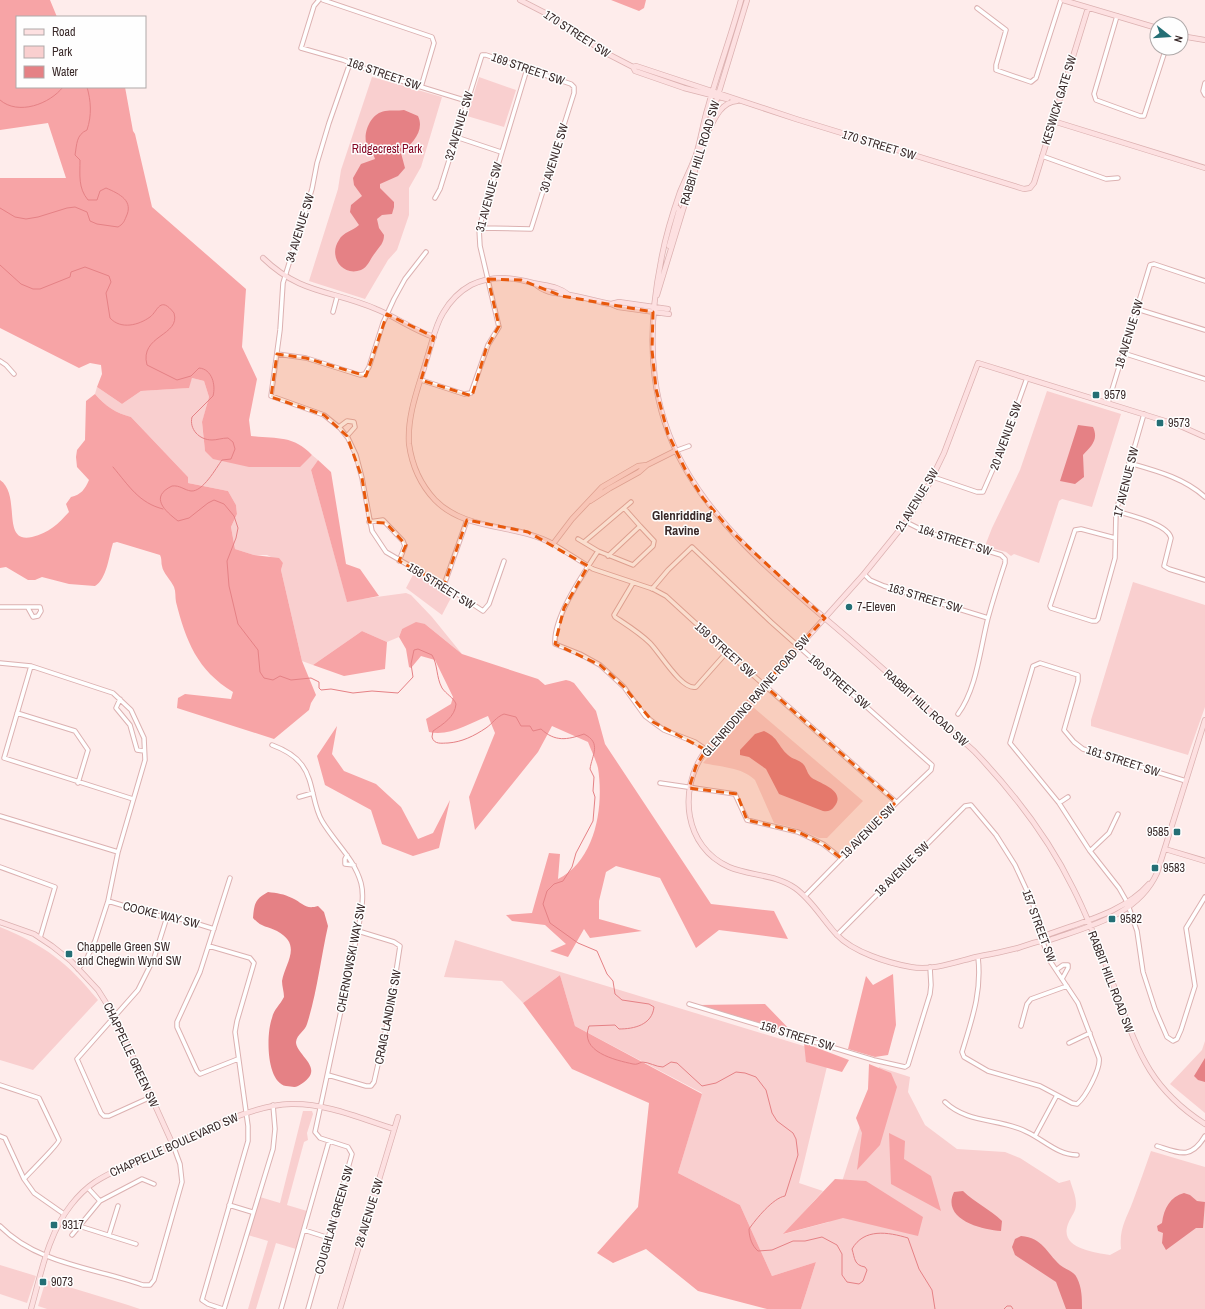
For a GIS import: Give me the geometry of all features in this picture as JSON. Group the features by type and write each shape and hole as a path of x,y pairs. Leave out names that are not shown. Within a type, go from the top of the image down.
{"street":[{"name":"168 STREET SW","path":"318,0 314,6 301,48 467,101"},
{"path":"323,0 429,35 434,40 421,87"},
{"name":"170 STREET SW","path":"520,0 551,16 604,52 634,67 636,66 715,94 796,120 1027,189"},
{"name":"RABBIT HILL ROAD SW","path":"654,306 702,148 741,0"},
{"name":"RABBIT HILL ROAD SW","path":"747,0 696,153 676,206 663,250 653,312 652,350 655,381 662,414 675,451 703,498 731,531 825,618 974,751 1008,789 1049,844 1073,887 1090,926 1134,1043 1147,1067 1173,1099 1192,1116 1205,1124"},
{"path":"977,8 1006,30 996,65 996,70 1031,82 1036,78 1062,0 1149,26"},
{"name":"KESWICK GATE SW","path":"1027,189 1034,183 1088,8"},
{"path":"1117,16 1094,94 1096,100 1138,116 1144,116 1163,56"},
{"path":"1189,37 1205,40"},
{"name":"169 STREET SW","path":"482,55 527,68 568,83 574,87"},
{"name":"32 AVENUE SW","path":"435,198 440,189 482,55"},
{"name":"34 AVENUE SW","path":"271,397 277,354 281,292 312,189 325,137 350,63"},
{"name":"31 AVENUE SW","path":"421,380 464,394 471,394 486,349 499,325 480,246 479,228 527,68"},
{"path":"1205,83 1203,91 1205,95"},
{"name":"30 AVENUE SW","path":"479,228 531,229 574,93 574,87"},
{"path":"702,148 718,113 727,104 739,101"},
{"path":"1053,121 1205,168"},
{"path":"456,138 501,152"},
{"path":"1042,156 1106,179 1118,178"},
{"path":"669,258 669,247 679,210 676,206"},
{"path":"277,354 300,357 360,375 365,374 370,367 386,314 405,280 426,252"},
{"path":"263,258 285,276 314,290 370,306 416,330 434,337"},
{"name":"18 AVENUE SW","path":"1108,403 1152,265 1205,281"},
{"path":"611,304 619,302 654,306 669,312 653,312 618,307 611,304 569,295 564,290 544,284 535,284 512,278 488,279 471,285 451,301 440,319 411,414 409,428 414,468 419,479 435,500 446,509 467,520 528,532 553,544 572,519 595,493 638,466 647,464 689,446"},
{"path":"333,312 337,297"},
{"path":"1137,309 1205,330"},
{"path":"1123,353 1205,379"},
{"path":"0,361 14,374"},
{"name":"21 AVENUE SW","path":"825,618 864,574 906,522 933,477 956,424 978,363 1027,378"},
{"path":"1027,378 1186,427 1205,436"},
{"name":"20 AVENUE SW","path":"933,477 977,492 983,492 1000,453 1027,378"},
{"name":"158 STREET SW","path":"271,397 314,410 324,415 339,427 347,436 353,448 362,478 369,522 378,542 386,552 444,585 483,611 489,604 504,561"},
{"name":"17 AVENUE SW","path":"1115,538 1081,529 1075,530 1050,606 1051,608 1088,620 1096,621 1115,558 1116,511 1144,414"},
{"path":"339,427 347,421 354,422 355,428 347,436"},
{"path":"1129,463 1174,477 1199,492 1205,498"},
{"path":"584,542 631,502"},
{"path":"578,538 608,556 633,565 653,546 654,541 624,508"},
{"path":"1116,511 1146,521 1168,531 1171,538 1164,566 1169,569 1205,580"},
{"name":"158 STREET SW","path":"369,522 383,520 403,541 405,546 400,561"},
{"path":"444,585 467,520"},
{"name":"164 STREET SW","path":"906,522 922,530 1001,555 1005,559 988,618"},
{"path":"608,556 640,526"},
{"name":"159 STREET SW","path":"553,544 602,573 633,582 666,596 896,802"},
{"name":"160 STREET SW","path":"652,589 668,570 692,547 798,647 930,763 932,768"},
{"path":"598,551 564,608 555,639 556,645 580,654 600,665 624,687 645,716 664,730 695,742 707,750"},
{"name":"163 STREET SW","path":"864,574 870,580 884,586 988,618"},
{"path":"633,582 614,615 650,643 681,681 694,688 727,652"},
{"path":"0,607 28,608"},
{"name":"GLENRIDDING RAVINE ROAD SW","path":"825,618 707,750 696,766 689,788 688,807 692,827 702,845 715,858 734,869 784,882 805,896 837,935 848,945 864,952 911,967 930,967 1018,948 1042,940"},
{"path":"958,714 967,700 988,618"},
{"name":"161 STREET SW","path":"1059,803 1010,743 1031,670 1035,664 1040,663 1075,673 1079,678 1064,728 1065,732 1083,749 1186,781"},
{"path":"0,664 30,666 104,689 120,699 137,719 144,738 145,760 118,852 108,901 95,942 87,958 78,969"},
{"path":"30,666 4,758 78,783 133,799"},
{"path":"120,699 116,708 130,725 137,750 144,751"},
{"path":"17,713 74,731 88,750 78,783"},
{"path":"1042,940 1050,940 1090,926 1128,908 1145,894 1157,873 1205,720"},
{"name":"CHERNOWSKI WAY SW","path":"272,745 283,749 302,764 310,780 322,821 354,865 362,885 362,902 358,931 321,1107"},
{"name":"19 AVENUE SW","path":"805,896 896,802 932,768"},
{"path":"660,783 736,795 747,820 798,832 823,844 841,858"},
{"path":"299,797 313,793"},
{"path":"1068,797 1059,803 1090,851 1111,876 1126,902 1138,937 1145,980 1158,1017 1167,1037 1171,1040 1175,1040 1179,1035 1195,986 1186,928 1205,897"},
{"name":"18 AVENUE SW","path":"837,935 968,804"},
{"name":"157 STREET SW","path":"968,804 972,806 990,826 1015,865 1033,904 1042,940 1056,970 1078,1003 1100,1063 1082,1099 1077,1104 1072,1103 1057,1094"},
{"path":"1090,851 1109,833 1118,814"},
{"path":"0,816 118,852"},
{"path":"1165,849 1205,861"},
{"path":"347,855 345,864 354,865"},
{"path":"0,867 55,887 40,938"},
{"path":"1042,940 1047,935 1087,920 1126,902 1148,886 1157,873"},
{"path":"1105,879 1111,876"},
{"path":"230,878 209,946 192,990 178,1018 177,1027 196,1071 200,1074 238,1059"},
{"name":"COOKE WAY SW","path":"108,901 167,917 185,920 214,929"},
{"path":"151,1097 109,1116 104,1116 101,1113 78,1062 79,1055 115,1017 143,983 154,958 167,917"},
{"name":"CHAPPELLE GREEN SW","path":"0,922 25,930 58,950 102,995 115,1017 173,1145"},
{"name":"CRAIG LANDING SW","path":"328,1074 366,1086 373,1084 390,1011 400,946 394,942 358,931"},
{"path":"209,946 250,958 254,963 236,1026 238,1059 249,1134 248,1145 202,1300 208,1304 223,1309 252,1212 273,1150 275,1138 273,1105"},
{"path":"978,957 980,979 979,995 963,1054 988,1071 1029,1082 1057,1094 1035,1136"},
{"name":"157 STREET SW","path":"1056,970 1063,964 1068,965 1062,980"},
{"name":"156 STREET SW","path":"689,1004 874,1060 906,1067 908,1065 930,994 930,967"},
{"path":"1021,1026 1027,1004 1031,999 1067,986"},
{"path":"1069,1043 1090,1033"},
{"path":"0,1085 39,1098 59,1140 58,1144 42,1158 24,1179"},
{"path":"945,1102 965,1115 1008,1124 1035,1136 1061,1152 1077,1154"},
{"name":"CHAPPELLE BOULEVARD SW","path":"31,1309 52,1239 64,1214 88,1188 109,1174 246,1113 273,1105 297,1104 321,1107 394,1129"},
{"name":"COUGHLAN GREEN SW","path":"308,1309 330,1238 352,1154 348,1147 318,1137 315,1132 321,1107"},
{"name":"28 AVENUE SW","path":"340,1309 398,1117"},
{"path":"0,1136 5,1138 24,1179 34,1193 64,1214"},
{"path":"1157,1146 1175,1152 1189,1153 1198,1147 1205,1136"},
{"path":"281,1309 329,1141"},
{"path":"0,1226 22,1245 47,1256 143,1285 150,1285 156,1272 182,1182 180,1164 173,1145"},
{"path":"72,1235 100,1201 142,1179 154,1184"},
{"path":"88,1188 100,1201"},
{"path":"229,1205 252,1212"},
{"path":"109,1235 118,1206"},
{"path":"79,1226 136,1244"},
{"path":"304,1230 330,1238"}],"highlighted area":[{"path":"488,279 521,280 562,296 653,312 652,350 656,389 668,434 686,471 703,498 731,531 825,618 764,685 896,802 841,858 823,844 798,832 747,820 737,794 689,788 696,766 706,750 653,722 624,687 600,665 555,644 564,608 588,566 528,532 467,520 444,585 399,561 406,545 386,523 369,522 362,478 347,436 324,415 271,397 277,354 306,358 366,376 387,314 434,337 421,380 472,396 486,349 499,326"}],"green space":[{"name":"Ridgecrest Park","path":"372,77 442,97 421,167 409,188 409,215 397,250 388,260 365,299 309,281 338,189 341,170"},
{"path":"479,77 516,90 504,127 467,116"},
{"path":"192,378 204,381 209,397 202,423 205,451 299,467 312,455 318,460 311,470 347,601 406,593 411,595 432,617 462,654 425,624 402,629 399,637 387,642 362,631 313,665 302,661 281,570 283,563 267,555 254,555 235,549 231,527 237,514 236,505 228,491 188,483 188,477 131,417 111,408 95,394 97,387 122,404 141,391 188,388"},
{"path":"1047,391 1121,414 1092,507 1062,499 1059,501 1039,563 1014,554 1011,556 1006,552 985,546 1020,470"},
{"path":"414,573 453,594 442,615 406,588"},
{"path":"1133,582 1205,605 1205,707 1188,755 1091,726 1091,720"},
{"path":"753,707 863,801 827,838 819,838 795,828 774,823 755,780 744,772 703,763"},
{"path":"0,927 30,941 55,956 76,975 98,1000 33,1070 0,1060"},
{"path":"455,940 830,1054 799,1183 823,1191 784,1234 829,1222 879,1067 910,1077 908,1092 925,1125 957,1149 1005,1152 1020,1158 1059,1183 1070,1180 1075,1195 1076,1207 1068,1224 1068,1239 1073,1244 1087,1250 1110,1255 1121,1249 1121,1235 1124,1224 1151,1151 1205,1167 1205,1309 801,1309 816,1262 772,1276 740,1205 678,1173 702,1093 575,1026 560,975 523,1003 502,981 444,977"},
{"path":"1205,1041 1205,1113 1170,1084 1202,1050"},
{"path":"303,1111 312,1111 313,1114 307,1133 308,1140 304,1142 287,1205 307,1211 296,1249 276,1243 256,1309 248,1309 268,1241 248,1235 260,1197 280,1203"},
{"path":"0,1265 36,1276 27,1303 0,1294"},
{"path":"46,1280 140,1309 47,1309 38,1306"}],"shaded area":[{"path":"0,0 50,0 57,16 16,16 16,88 125,88 133,131 135,134 152,207 246,289 242,347 257,379 249,420 251,436 284,439 298,444 312,455 300,467 249,467 213,459 205,451 202,422 209,397 204,381 192,378 189,388 141,391 122,404 97,387 102,374 101,365 90,363 79,368 0,328 0,178 66,178 48,123 0,130"},
{"path":"611,0 646,0 644,8 639,11"},
{"path":"95,394 111,408 131,417 188,477 188,483 228,491 236,505 237,514 231,527 235,549 254,555 279,558 283,563 281,570 302,661 316,695 309,710 274,739 177,708 178,698 185,694 231,699 233,692 210,674 202,664 189,642 176,602 174,587 165,574 160,555 117,542 113,543 105,572 99,583 95,586 69,584 42,577 35,580 28,580 6,567 0,568 0,480 6,487 10,496 14,526 17,533 22,537 32,537 38,535 57,524 69,512 66,504 71,497 82,491 89,480 77,467 76,457 77,450 85,440 86,401"},
{"path":"318,460 331,472 346,564 360,569 379,596 347,602 311,470"},
{"path":"416,622 425,624 462,654 538,679 545,685 566,680 574,683 596,711 605,744 711,904 774,911 788,939 719,930 696,948 660,878 616,866 606,872 599,901 599,919 642,931 590,938 584,929 568,957 550,951 566,944 545,925 512,921 506,915 532,913 549,853 560,854 558,879 571,870 581,859 589,846 598,815 600,799 598,768 588,742 552,726 538,752 475,830 469,797 495,733 488,716 452,731 444,733 429,732 426,719 451,704 453,697 435,660 421,656 411,668 409,667 406,649 399,637 402,629"},
{"path":"362,631 387,642 385,669 344,676 313,665"},
{"path":"337,726 332,754 344,771 376,784 401,807 418,839 433,833 450,800 439,848 413,856 382,844 371,810 325,785 317,756"},
{"path":"893,974 896,1025 888,1055 875,1057 848,1049 866,976 873,985"},
{"path":"560,975 575,1026 702,1094 678,1173 740,1205 772,1276 816,1262 801,1309 767,1309 698,1291 646,1249 613,1263 597,1253 638,1207 649,1103 572,1069 523,1003"},
{"path":"765,1004 793,1033 699,1005"},
{"path":"804,1043 849,1060 842,1072 806,1062"},
{"path":"869,1064 891,1073 897,1087 880,1145 857,1170 862,1133 856,1118 868,1089"},
{"path":"889,1133 905,1141 904,1159 931,1176 941,1211 891,1184"},
{"path":"835,1179 866,1181 923,1217 918,1236 843,1218 783,1234"}],"water":[{"path":"404,110 418,116 420,127 416,137 401,153 405,168 398,176 380,184 380,188 394,202 392,214 382,215 377,219 379,228 384,235 383,240 365,267 361,270 348,271 339,264 335,252 336,246 341,237 359,225 350,212 351,205 362,196 354,185 353,178 361,164 375,159 367,146 366,141 369,124 376,115 380,113"},
{"path":"1078,425 1093,427 1095,439 1083,455 1084,477 1075,484 1060,481"},
{"path":"764,731 769,733 775,739 788,755 802,763 812,778 835,792 837,801 833,808 829,811 823,811 779,794 766,769 749,757 740,755 740,750 755,734"},
{"path":"268,892 286,896 307,907 318,906 324,912 328,926 310,1012 306,1026 296,1042 297,1047 309,1063 311,1074 307,1080 295,1087 286,1086 279,1083 271,1067 269,1056 270,1025 274,1012 284,997 282,981 289,961 291,948 285,936 262,925 253,918 256,902 260,897"},
{"path":"1205,1058 1205,1082 1198,1080 1194,1076"},
{"path":"963,1191 1002,1221 1001,1231 974,1225 958,1216 953,1209 951,1201 954,1192"},
{"path":"1184,1193 1190,1195 1197,1201 1205,1202 1203,1228 1196,1228 1166,1250 1162,1243 1163,1233 1158,1231 1157,1226 1162,1223 1164,1213 1171,1200"},
{"path":"1021,1236 1028,1237 1044,1246 1060,1265 1076,1276 1081,1289 1082,1309 1066,1309 1056,1282 1015,1255 1012,1247 1015,1239"}],"waterway":[{"path":"0,100 7,105 16,107 33,106 42,103 62,88"},
{"path":"0,208 15,217 26,219 75,207 87,212 90,221 97,224 118,227 123,223 128,207 127,202 121,196 106,188 100,191 97,200 88,200 81,186 80,160 75,155 79,137 87,130 90,119 90,103 87,88"},
{"path":"0,265 21,284 33,289 40,289 70,277 71,272 85,267 109,276 111,282 106,293 110,318 119,324 130,325 146,320 162,305 165,305 174,313 175,321 172,327 154,341 149,347 146,355 147,365 177,380 191,376 199,368 207,371 212,378 214,387 213,396 192,417 192,426 199,436 207,440 228,438 233,442 235,449 231,459 222,460 209,479 200,488 191,491 177,486 172,486 165,490 160,499 168,513 178,521 189,518 214,500 224,504 234,516 238,528 236,538 227,561 229,586 238,624 258,650 260,672 264,678 273,680 280,676 291,680 311,678 319,682 319,688 321,690 331,689 353,693 372,691 398,693 413,677 411,664 414,650 418,649 432,655 442,688 456,704 451,716 433,731 432,737 434,741 441,743 453,742 468,738 477,734 504,714 516,717 521,726 530,726 533,731 541,729 556,738 572,738 584,734 593,741 594,754 590,769 594,777 593,791 595,797 593,821 576,853 572,867 563,881 554,884 547,891 543,904 550,923 578,943 597,951 607,974 613,981 615,994 622,1000 649,1004 654,1007 650,1018 646,1022 636,1027 619,1029 615,1025 589,1026 587,1035 589,1042 600,1053 617,1060 636,1064 645,1062 663,1067 671,1062 677,1063 702,1086 716,1083 736,1072 745,1073 756,1077 766,1090 772,1113 777,1121 793,1133 796,1139 798,1155 785,1196 770,1205 749,1229 750,1238 754,1247 758,1251 772,1250 793,1241 805,1241 822,1237 837,1245 842,1254 842,1275 847,1282 859,1284 863,1281 867,1270 865,1267 859,1265 855,1259 852,1249 857,1242 877,1233 892,1234 908,1238 919,1269 932,1290 935,1309"},
{"path":"113,467 135,493 147,503 163,509"},
{"path":"1004,1309 1007,1306 1011,1306 1013,1309"}],"place":[{"name":"9579","path":"1096,395"},
{"name":"9573","path":"1160,423"},
{"name":"7-Eleven","path":"849,607"},
{"name":"9585","path":"1177,832"},
{"name":"9583","path":"1155,868"},
{"name":"9582","path":"1112,919"},
{"name":"Chappelle Green SW and Chegwin Wynd SW","path":"69,954"},
{"name":"9317","path":"54,1225"},
{"name":"9073","path":"43,1282"}],"district":[{"name":"Glenridding Ravine","path":"682,522"}]}
